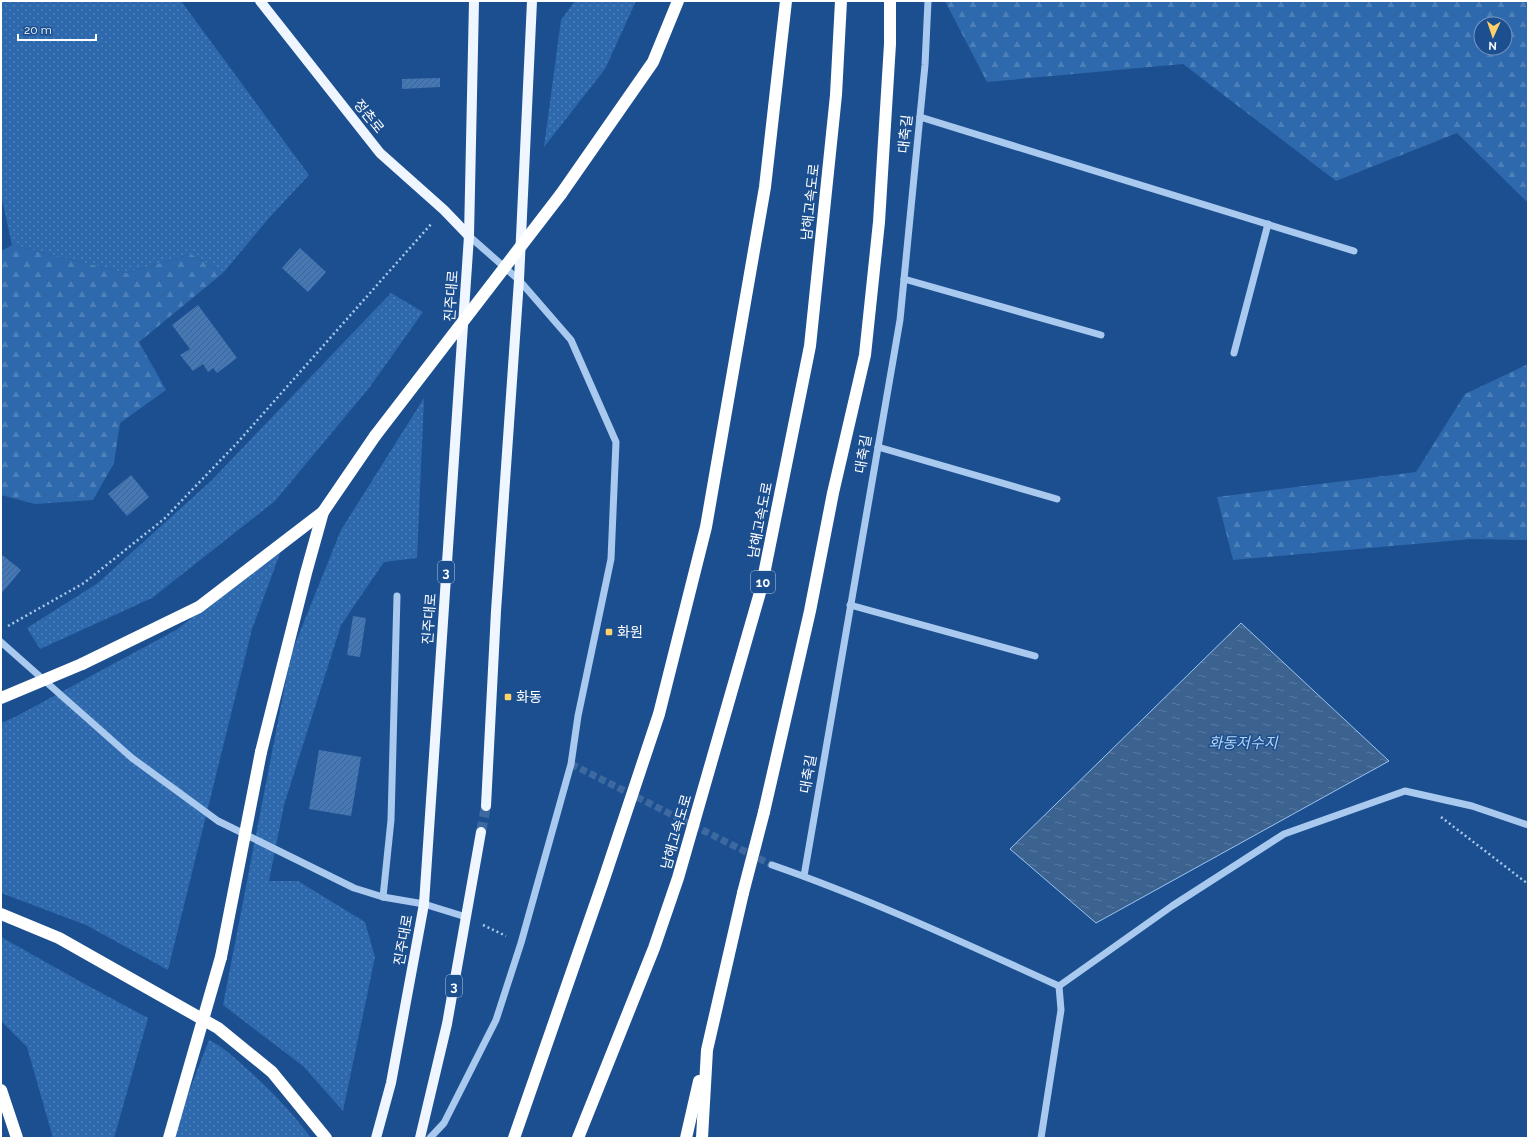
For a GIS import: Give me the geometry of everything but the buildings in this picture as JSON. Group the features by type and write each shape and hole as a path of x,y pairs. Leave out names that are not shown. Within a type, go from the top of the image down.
{"highway":[{"path":"1,698 82,664 199,607 323,512 375,436 560,194 652,62 678,1"},
{"path":"514,1138 603,882 659,714 706,527 765,187 786,1"},
{"name":"남해고속도로","path":"578,1138 654,948 678,878 761,589 810,346 836,95 841,1"},
{"path":"686,1138 743,893 764,812 810,611 833,493 865,355 879,222 890,44 890,1"},
{"path":"169,1138 221,957 262,752 306,574 323,512"},
{"path":"1,914 60,938 218,1028 272,1072 326,1138"},
{"path":"702,1138 706,1050"},
{"path":"1,1090 17,1138"}],"main road":[{"name":"정촌로","path":"260,1 380,153 444,210 469,236"},
{"name":"진주대로","path":"376,1138 391,1084 424,904 469,236 474,1"},
{"path":"486,806 496,619 519,280 532,1"},
{"name":"3","path":"420,1138 447,1024 481,832"}],"street":[{"name":"대축길","path":"804,876 900,320 925,65 928,1"},
{"path":"920,117 1354,251"},
{"path":"1234,353 1268,224"},
{"path":"430,1138 444,1123 496,1020 521,943 571,764 578,716 611,559 616,442 572,340 519,280 469,236"},
{"path":"904,279 1101,335"},
{"path":"878,447 1057,499"},
{"path":"383,897 390,820 397,596"},
{"path":"850,605 1034,656"},
{"path":"1,642 132,758 218,821 354,888 383,897 424,904 466,917"},
{"path":"1059,986 1172,906 1284,834 1405,791 1472,806 1528,825"},
{"path":"772,865 804,876 901,915 1059,986"},
{"path":"1041,1138 1061,1010 1059,986"}],"path":[{"path":"8,626 84,583 164,519 238,442 444,210"},
{"path":"1435,813 1528,884"},
{"path":"466,917 521,943"}],"green space":[{"path":"1,1 181,1 309,175 269,218 223,273 191,254 126,273 12,245 1,195"},
{"path":"575,1 636,1 605,69 544,147 561,20"},
{"path":"945,1 1528,1 1528,203 1457,133 1336,181 1183,64 987,82"},
{"path":"12,245 126,273 191,254 223,273 139,342 166,390 120,423 114,463 93,500 35,504 1,495 1,251"},
{"path":"391,293 423,312 369,388 275,501 152,598 40,649 27,628 98,583 212,480"},
{"path":"1528,364 1528,540 1471,539 1233,560 1217,497 1416,472 1465,394"},
{"path":"424,398 417,558 384,562 341,625 284,805 269,881 298,881 365,922 375,957 343,1111 303,1066 223,1005 291,654 341,530"},
{"path":"282,548 252,629 168,970 86,925 1,893 1,723 15,717 176,630"},
{"path":"1,937 148,1018 114,1138 53,1138 27,1047 1,1021"},
{"path":"209,1040 228,1052 264,1084 304,1128 311,1138 171,1138"}],"water":[{"name":"화동저수지","path":"1241,623 1389,761 1096,923 1010,849"}],"tunnel":[{"path":"571,764 772,865"},
{"path":"481,832 486,806"}],"place":[{"name":"화원","path":"609,632"},
{"name":"화동","path":"508,697"}]}
